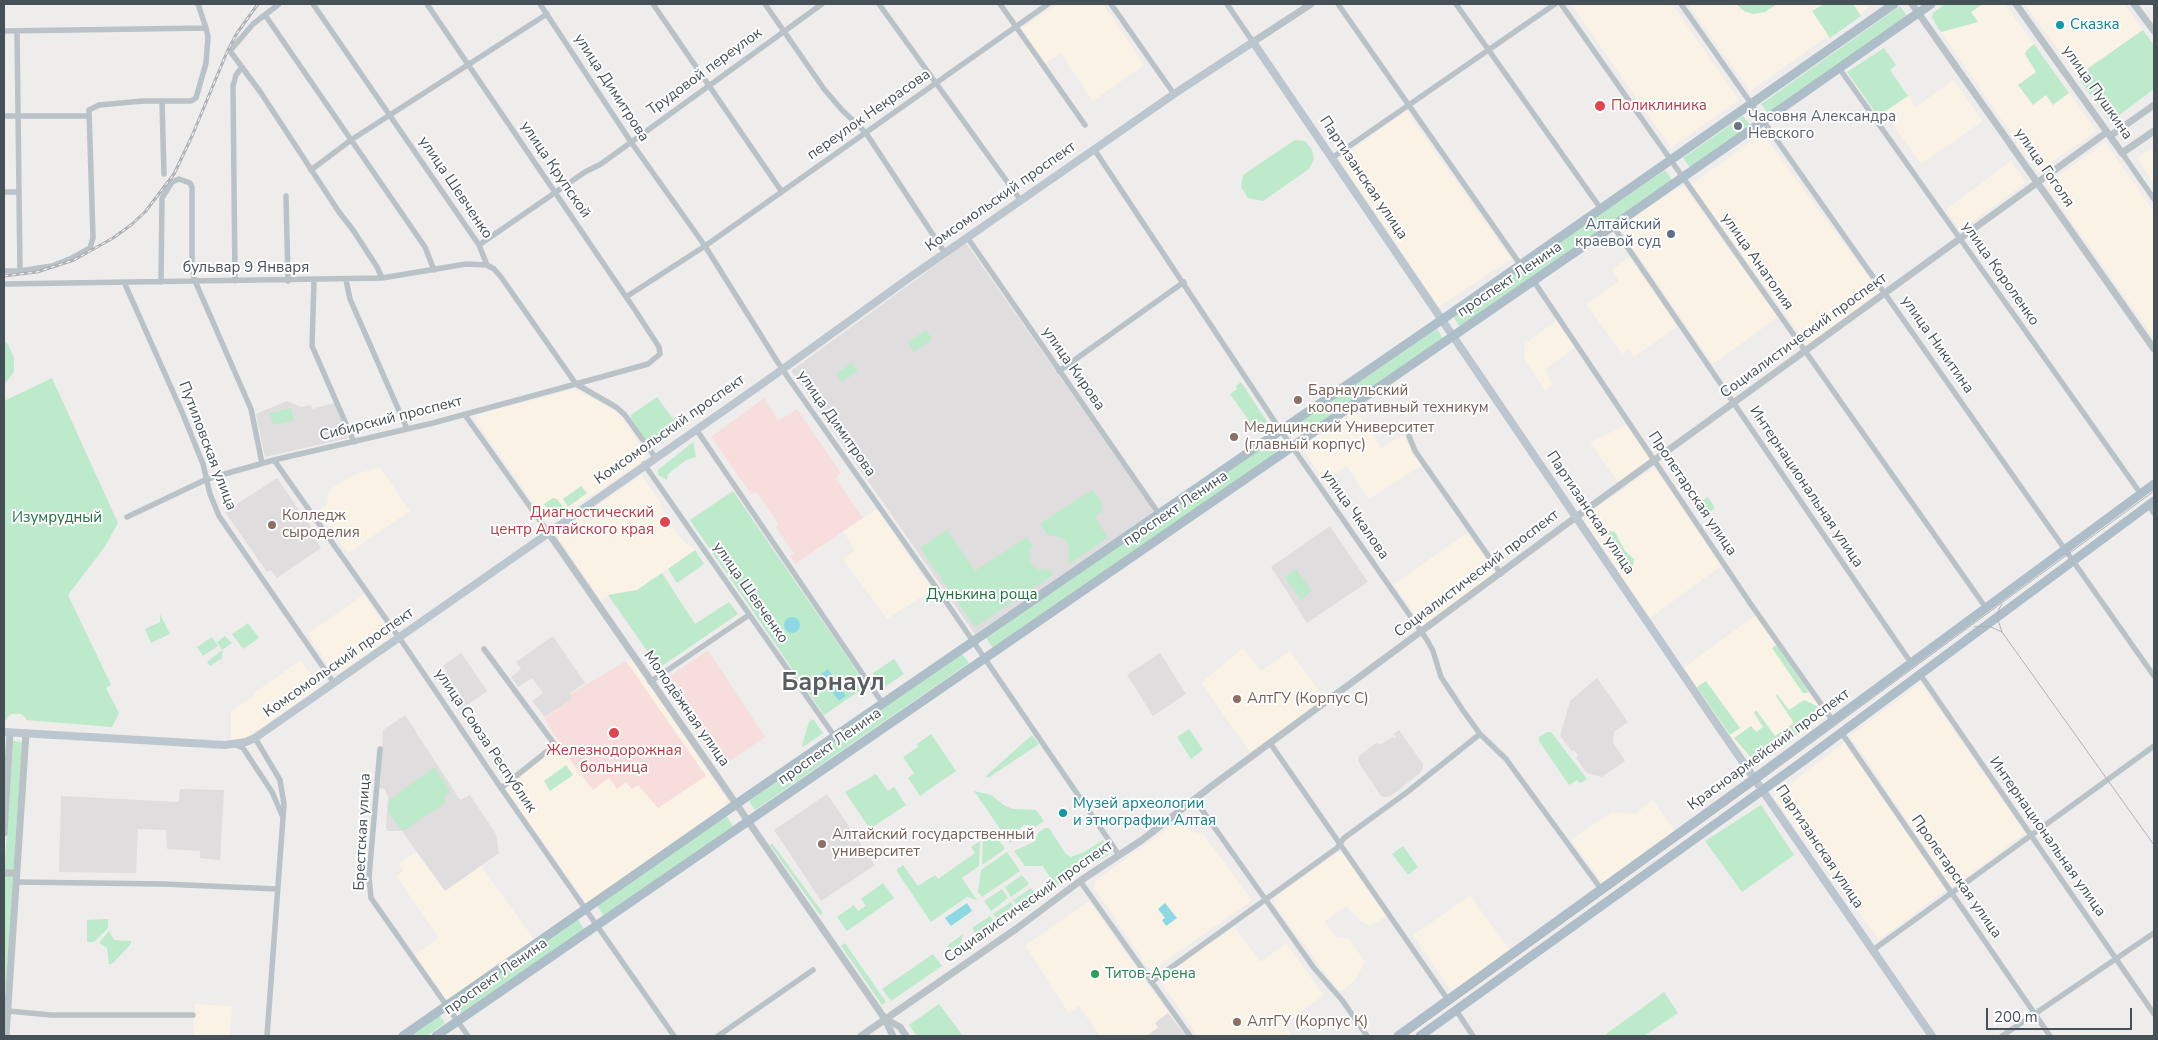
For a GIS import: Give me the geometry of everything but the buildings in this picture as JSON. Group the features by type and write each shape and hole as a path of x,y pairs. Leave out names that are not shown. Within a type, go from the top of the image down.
{"main road":[{"name":"проспект Ленина","path":"403,1036 736,804 1443,319 1601,209 1668,157 1752,103 1894,4"},
{"name":"проспект Ленина","path":"436,1036 984,657 1613,226 1931,4"},
{"name":"Комсомольский проспект","path":"7,732 236,745 255,738 1094,149 1253,42"},
{"name":"Партизанская улица","path":"1253,42 1932,1036"},
{"name":"Красноармейский проспект","path":"1398,1036 1755,778 2154,484"},
{"name":"Красноармейский проспект","path":"1420,1036 1763,790 2074,560 2152,506"},
{"path":"1860,700 1869,712"},
{"path":"1566,914 1574,925"}],"street":[{"path":"4,116 89,113 99,105 191,101 196,98 206,64 208,38 198,4"},
{"path":"279,4 244,33 230,51 377,267 382,278"},
{"name":"улица Шевченко","path":"313,4 479,245 487,265 494,269 501,277 576,384"},
{"name":"улица Крупской","path":"427,4 626,297 661,352"},
{"name":"улица Димитрова","path":"540,4 631,142 705,246 782,369 984,657 1119,855"},
{"path":"654,4 782,192"},
{"path":"764,4 824,89 866,133 945,253"},
{"name":"Трудовой переулок","path":"479,245 585,172 601,164 710,86 783,30 822,4"},
{"path":"879,4 1021,201"},
{"path":"1000,4 1084,125"},
{"name":"переулок Некрасова","path":"626,297 705,246 1048,4"},
{"path":"1110,4 1174,94"},
{"name":"Партизанская улица","path":"1227,4 1253,42"},
{"name":"Комсомольский проспект","path":"1253,42 1311,4"},
{"path":"1338,4 1520,264"},
{"path":"1456,4 1601,209"},
{"path":"1332,158 1555,4"},
{"name":"улица Анатолия","path":"1560,4 1986,608"},
{"name":"улица Никитина","path":"1681,4 2154,676"},
{"name":"улица Гоголя","path":"1912,4 2154,349"},
{"name":"улица Пушкина","path":"2016,4 2154,199"},
{"path":"2134,4 2154,31"},
{"path":"311,170 351,140 546,14"},
{"path":"265,15 425,247 434,270"},
{"path":"4,31 206,28"},
{"path":"17,31 20,271"},
{"path":"235,281 233,93 236,75 242,67"},
{"name":"улица Короленко","path":"1839,68 2141,494"},
{"path":"162,102 164,174"},
{"name":"Социалистический проспект","path":"861,1036 1030,919 1080,881 1142,840 1576,517 1806,352 2037,182 2154,105"},
{"path":"4,271 20,271 52,266 90,248 93,238 89,113"},
{"path":"2122,153 2154,131"},
{"name":"улица Чкалова","path":"1094,149 1184,282 1281,431 1421,632 1433,651 1441,677 1480,734 1506,759 1601,889"},
{"path":"161,282 162,198 167,187 175,180 186,181 192,187 192,270 250,409 262,464"},
{"path":"4,192 18,192"},
{"path":"286,196 288,281"},
{"name":"Интернациональная улица","path":"1613,226 1911,663"},
{"name":"улица Кирова","path":"967,238 1159,514"},
{"name":"бульвар 9 Января","path":"4,284 346,280 382,278 466,264 479,263 487,265"},
{"path":"314,280 312,346 354,442"},
{"path":"346,280 350,299 407,429"},
{"name":"Пролетарская улица","path":"1533,280 1750,603 1833,720"},
{"name":"Путиловская улица","path":"124,282 182,412 219,516 334,683"},
{"path":"1059,371 1184,282"},
{"name":"Сибирский проспект","path":"127,517 207,479 274,460 465,415 648,364 657,358 661,352"},
{"path":"576,384 616,407 655,457"},
{"name":"Молодёжная улица","path":"465,415 885,1019 893,1036"},
{"path":"696,429 883,704"},
{"path":"1409,436 1415,451 1501,574"},
{"name":"улица Союза Республик","path":"274,460 399,637 501,788 674,1036"},
{"name":"улица Шевченко","path":"644,464 835,737"},
{"path":"650,682 749,615"},
{"path":"484,649 555,745 501,788"},
{"name":"Интернациональная улица","path":"1920,674 2154,1014"},
{"path":"4,833 7,732"},
{"name":"Пролетарская улица","path":"1841,732 2050,1036"},
{"path":"6,1036 26,733"},
{"path":"1151,982 1337,848 1344,838 1406,793 1480,734"},
{"path":"255,738 280,780 284,804 267,1036"},
{"path":"1270,743 1448,1000"},
{"path":"236,745 243,748 272,792 284,822"},
{"path":"1873,950 2154,746"},
{"name":"Брестская улица","path":"380,749 369,877 371,898 468,1036"},
{"path":"1195,800 1325,984 1338,995 1367,1036"},
{"path":"4,873 16,873"},
{"path":"1080,881 1190,1036"},
{"path":"16,882 164,884 277,889"},
{"path":"2002,1036 2154,934"},
{"path":"718,1036 813,970"},
{"path":"1456,1010 1473,1036"},
{"path":"8,1011 51,1015 193,1015"},
{"name":"Молодёжная улица","path":"885,1019 900,1027 906,1036"}],"shaded area":[{"path":"1057,4 1103,4 1144,65 1093,101 1061,53 1039,67 1016,32"},
{"path":"1571,4 1672,4 1739,100 1671,148"},
{"path":"1688,4 1874,4 1750,91"},
{"path":"1983,4 2005,4 2096,131 2038,172 1941,32 1978,22 1971,12"},
{"path":"2025,4 2124,4 2143,30 2077,76"},
{"path":"1953,80 1983,121 1921,164 1884,112 1908,96 1916,107"},
{"path":"1406,111 1511,259 1439,307 1339,159"},
{"path":"1762,133 1880,293 1808,345 1691,185"},
{"path":"2105,142 2154,212 2154,338 2046,185"},
{"path":"2154,147 2154,184 2137,158"},
{"path":"2012,160 2013,165 2026,182 1961,230 1946,210"},
{"path":"1679,187 1685,188 1778,317 1713,364 1621,231 1621,226"},
{"path":"966,243 1155,512 975,634 791,371"},
{"path":"1629,257 1678,326 1634,357 1628,349 1622,354 1586,304 1619,281 1612,270"},
{"path":"1557,320 1575,347 1545,370 1553,384 1545,390 1524,358 1525,344"},
{"path":"577,390 616,411 645,451 645,457 642,461 552,522 549,522 545,520 476,421 476,417 479,414"},
{"path":"764,398 778,421 797,409 841,473 835,478 863,518 795,564 790,556 794,553 776,527 779,525 756,491 751,494 711,437"},
{"path":"287,401 301,407 311,405 312,409 337,402 348,438 265,457 256,414"},
{"path":"1356,410 1381,448 1403,435 1422,465 1369,499 1347,466 1324,481 1303,450 1304,445"},
{"path":"1627,425 1650,457 1649,462 1619,484 1590,442"},
{"path":"380,467 410,511 348,553 318,511 327,504 329,490 353,475"},
{"path":"1652,469 1657,469 1721,566 1650,618 1585,522 1586,515"},
{"path":"642,475 662,505 660,506 680,538 695,550 637,590 608,595 601,600 559,539 559,533 562,529"},
{"name":"Колледж сыроделия","path":"277,478 318,537 315,539 321,548 277,578 271,570 267,572 225,512"},
{"path":"877,509 932,590 887,619 843,559 855,550 843,531"},
{"path":"1330,526 1368,582 1307,623 1271,567"},
{"path":"1467,533 1494,571 1494,576 1427,625 1421,624 1394,584"},
{"path":"364,595 389,631 389,635 387,639 339,673 335,673 307,634"},
{"path":"1756,615 1824,715 1824,718 1766,759 1754,763 1728,734 1683,668"},
{"path":"553,636 585,683 570,693 573,698 545,717 532,701 543,693 532,678 518,687 511,677 521,669 516,662"},
{"path":"1243,648 1261,671 1290,651 1325,699 1250,752 1201,683"},
{"path":"708,650 765,737 724,765 667,678"},
{"path":"461,653 487,691 459,711 437,680 447,673 443,666"},
{"path":"1160,653 1186,694 1153,716 1127,675"},
{"path":"631,658 726,798 726,805 586,903 504,787 559,745 544,719"},
{"path":"301,660 319,687 250,736 231,741 231,712 255,695 254,693"},
{"name":"Железнодорожная больница","path":"626,661 706,776 658,808 638,785 632,789 626,782 617,789 610,779 607,779 593,790 571,761 544,719 573,698 570,694"},
{"path":"1597,678 1628,722 1614,732 1613,742 1625,761 1602,777 1587,773 1576,758 1578,756 1574,750 1572,751 1560,736 1570,701"},
{"path":"1921,683 2025,833 1952,888 1850,736"},
{"path":"405,715 460,800 470,795 496,834 499,853 445,891 402,831 387,831 386,827 388,797 385,789 380,788 383,730"},
{"path":"1399,730 1423,764 1423,768 1420,773 1391,796 1384,797 1381,796 1358,761 1359,756 1376,743 1381,744 1393,737 1395,739 1396,737 1393,734"},
{"path":"1845,742 1946,890 1879,940 1773,797"},
{"path":"180,789 224,790 220,860 200,858 200,851 167,849 166,830 138,829 136,873 59,872 61,796 179,802"},
{"name":"Алтайский государственный университет","path":"827,794 875,865 821,901 774,830"},
{"path":"1653,800 1675,831 1606,881 1601,881 1571,840 1612,812 1635,814"},
{"path":"1177,822 1182,822 1190,831 1203,834 1252,900 1153,970 1150,970 1094,888 1095,881"},
{"path":"416,852 445,891 481,866 534,939 451,999 444,998 415,955 439,938 396,876 403,871 399,864"},
{"path":"1344,852 1389,915 1370,926 1361,921 1346,906 1325,922 1336,937 1349,939 1365,962 1355,980 1342,991 1338,990 1274,904 1275,897 1337,853"},
{"path":"1470,896 1511,951 1455,989 1450,989 1413,935"},
{"path":"1089,901 1186,1036 1097,1036 1099,1034 1079,1006 1069,1013 1025,946"},
{"path":"1234,927 1261,962 1286,943 1324,995 1284,1024 1292,1036 1197,1036 1162,983 1162,977"},
{"path":"195,1004 232,1006 230,1036 145,1036 193,1035"},
{"path":"1168,1013 1186,1036 1146,1036 1158,1028 1155,1023"}],"green space":[{"path":"1736,4 1777,4 1765,12 1753,14 1744,11"},
{"path":"1824,4 1853,4 1861,16 1830,38 1812,11"},
{"path":"1945,4 1983,4 1971,12 1978,22 1941,32 1932,18 1933,13"},
{"path":"1900,6 1907,16 1768,113 1761,104"},
{"path":"2143,30 2154,45 2154,89 2110,122 2077,76"},
{"path":"2034,44 2069,93 2053,105 2046,95 2033,105 2018,85 2036,72 2025,54"},
{"path":"1884,48 1896,65 1890,70 1908,96 1878,116 1847,72"},
{"path":"1743,116 1751,126 1691,169 1683,158"},
{"path":"1295,140 1305,141 1312,150 1314,159 1309,169 1263,201 1248,198 1241,187 1243,175"},
{"path":"1665,170 1672,180 1460,327 1453,316"},
{"path":"1437,329 1443,339 1303,434 1297,424"},
{"path":"926,330 932,339 914,352 908,342"},
{"path":"4,341 8,344 14,358 14,372 4,385"},
{"path":"852,363 858,371 842,382 836,374"},
{"name":"Изумрудный","path":"52,378 118,523 104,548 68,595 111,685 106,688 119,713 112,727 26,720 21,714 12,714 7,717 7,720 4,719 4,401"},
{"path":"1241,382 1270,426 1259,435 1230,394 1237,389 1236,386"},
{"path":"657,397 673,419 677,417 683,425 653,447 647,442 631,418 631,415"},
{"path":"291,408 294,420 273,425 270,413"},
{"path":"693,442 696,457 686,460 668,474 667,480 658,475 658,470"},
{"path":"1271,442 1278,452 993,648 986,638"},
{"path":"581,486 587,493 568,507 563,499"},
{"name":"Дунькина роща","path":"1092,490 1101,501 1102,511 1095,517 1108,538 1069,564 1069,545 1063,538 1048,535 1040,524"},
{"path":"733,491 867,686 824,715 690,520"},
{"path":"1708,497 1715,508 1705,516 1697,504"},
{"path":"553,498 557,499 564,509 554,517 544,504"},
{"name":"Дунькина роща","path":"947,530 975,571 1027,537 1033,546 1029,551 1031,564 1039,570 1049,570 1053,575 975,627 920,548"},
{"path":"1605,530 1615,532 1625,551 1634,559 1632,570"},
{"path":"695,550 704,564 677,583 668,569"},
{"path":"1296,569 1312,591 1301,600 1285,577"},
{"path":"662,573 695,624 729,602 738,614 659,668 608,595 637,590"},
{"path":"160,614 170,634 151,643 145,629 160,622"},
{"path":"248,623 259,638 243,649 232,634"},
{"path":"225,636 232,643 222,650 217,642"},
{"path":"212,637 218,646 203,656 197,647"},
{"path":"1776,645 1808,691 1807,693 1803,693 1772,648"},
{"path":"222,650 222,658 210,666 207,662"},
{"path":"962,654 969,663 755,810 749,801"},
{"path":"894,659 904,674 883,688 873,673"},
{"path":"1706,681 1740,728 1730,735 1697,687"},
{"path":"1777,694 1789,710 1804,700 1817,706 1824,715 1766,758 1754,761 1734,738 1751,726 1756,732 1763,727 1754,713 1756,710 1775,736 1794,723 1776,696"},
{"path":"813,719 823,733 803,747 809,722"},
{"path":"1189,729 1203,750 1191,759 1177,737"},
{"path":"1547,732 1551,732 1587,779 1580,783 1577,780 1569,785 1539,741 1539,737"},
{"path":"931,734 956,771 920,796 908,778 914,773 903,757 918,747 917,744"},
{"path":"1032,735 1039,744 988,778 986,776"},
{"path":"13,741 22,742 4,1017 4,877"},
{"path":"566,765 573,775 550,791 544,781"},
{"path":"435,767 450,791 444,797 446,802 403,831 388,812 389,800"},
{"path":"876,774 888,791 894,787 906,805 870,829 845,792"},
{"path":"974,791 991,795 1005,806 1014,809 1036,810 1044,821 1035,827 1024,825 1017,831 1017,838 1010,843"},
{"path":"1761,805 1794,855 1742,892 1705,841"},
{"path":"726,815 733,826 604,916 597,906"},
{"path":"1045,828 1049,828 1066,854 1071,857 1084,852 1103,840 1109,850 1108,855 1055,886 1043,866 1025,866 1014,851 1034,842 1038,833"},
{"path":"994,833 1005,849 982,865 983,840"},
{"path":"980,841 979,866 962,878 977,900 967,897 931,922 896,870 903,865 918,886 935,875 938,879 975,853 971,847"},
{"path":"772,843 823,913 820,915 770,845"},
{"path":"1403,846 1418,867 1408,875 1392,854"},
{"path":"1007,852 1020,871 982,897 978,892 981,870"},
{"path":"1022,875 1029,884 1011,897 1005,887"},
{"path":"883,883 894,898 847,931 837,917 854,905 858,911 866,906 861,899"},
{"path":"1031,888 1039,899 1021,911 1013,900"},
{"path":"1002,889 1008,898 991,911 984,901"},
{"path":"1011,902 1018,913 1001,925 993,914"},
{"path":"990,916 998,927 980,939 972,928"},
{"path":"108,919 108,928 94,942 87,942 87,920"},
{"path":"578,919 584,929 461,1014 454,1005"},
{"path":"109,931 114,940 131,941 131,944 112,964 109,964 107,948 99,943"},
{"path":"963,934 958,955 955,957 947,946"},
{"path":"845,943 886,1002 882,1005 841,946"},
{"path":"933,954 942,966 891,1001 882,989"},
{"path":"1664,992 1678,1013 1644,1036 1606,1036 1606,1034"},
{"path":"939,1004 963,1036 917,1036 909,1025"},
{"path":"439,1014 445,1023 427,1036 407,1036"}],"water":[{"path":"792,617 800,625 792,633 784,625"},
{"path":"828,669 846,696 839,701 820,675"},
{"path":"967,903 972,911 951,926 945,918"},
{"path":"1165,903 1177,918 1166,926 1162,920 1165,918 1158,909"}],"tram line":[{"path":"1406,1036 1758,782 2154,491"},
{"path":"2002,604 1997,617 2002,632 2154,845"},
{"path":"1974,627 1989,626 2002,632"}],"railway":[{"path":"4,276 37,272 74,260 113,238 145,212 174,174 227,52 237,33 258,4"}],"place":[{"name":"Сказка","path":"2060,25"},
{"name":"Поликлиника","path":"1600,106"},
{"name":"Часовня Александра Невского","path":"1738,126"},
{"name":"Алтайский краевой суд","path":"1671,234"},
{"name":"Барнаульский кооперативный техникум","path":"1298,400"},
{"name":"Медицинский Университет (главный корпус)","path":"1234,437"},
{"name":"Диагностический центр Алтайского края","path":"665,522"},
{"name":"Колледж сыроделия","path":"272,525"},
{"name":"АлтГУ (Корпус С)","path":"1237,699"},
{"name":"Железнодорожная больница","path":"614,733"},
{"name":"Музей археологии и этнографии Алтая","path":"1063,813"},
{"name":"Алтайский государственный университет","path":"822,844"},
{"name":"Титов-Арена","path":"1095,974"},
{"name":"АлтГУ (Корпус К)","path":"1237,1022"}],"district":[{"name":"Барнаул","path":"833,684"}]}
